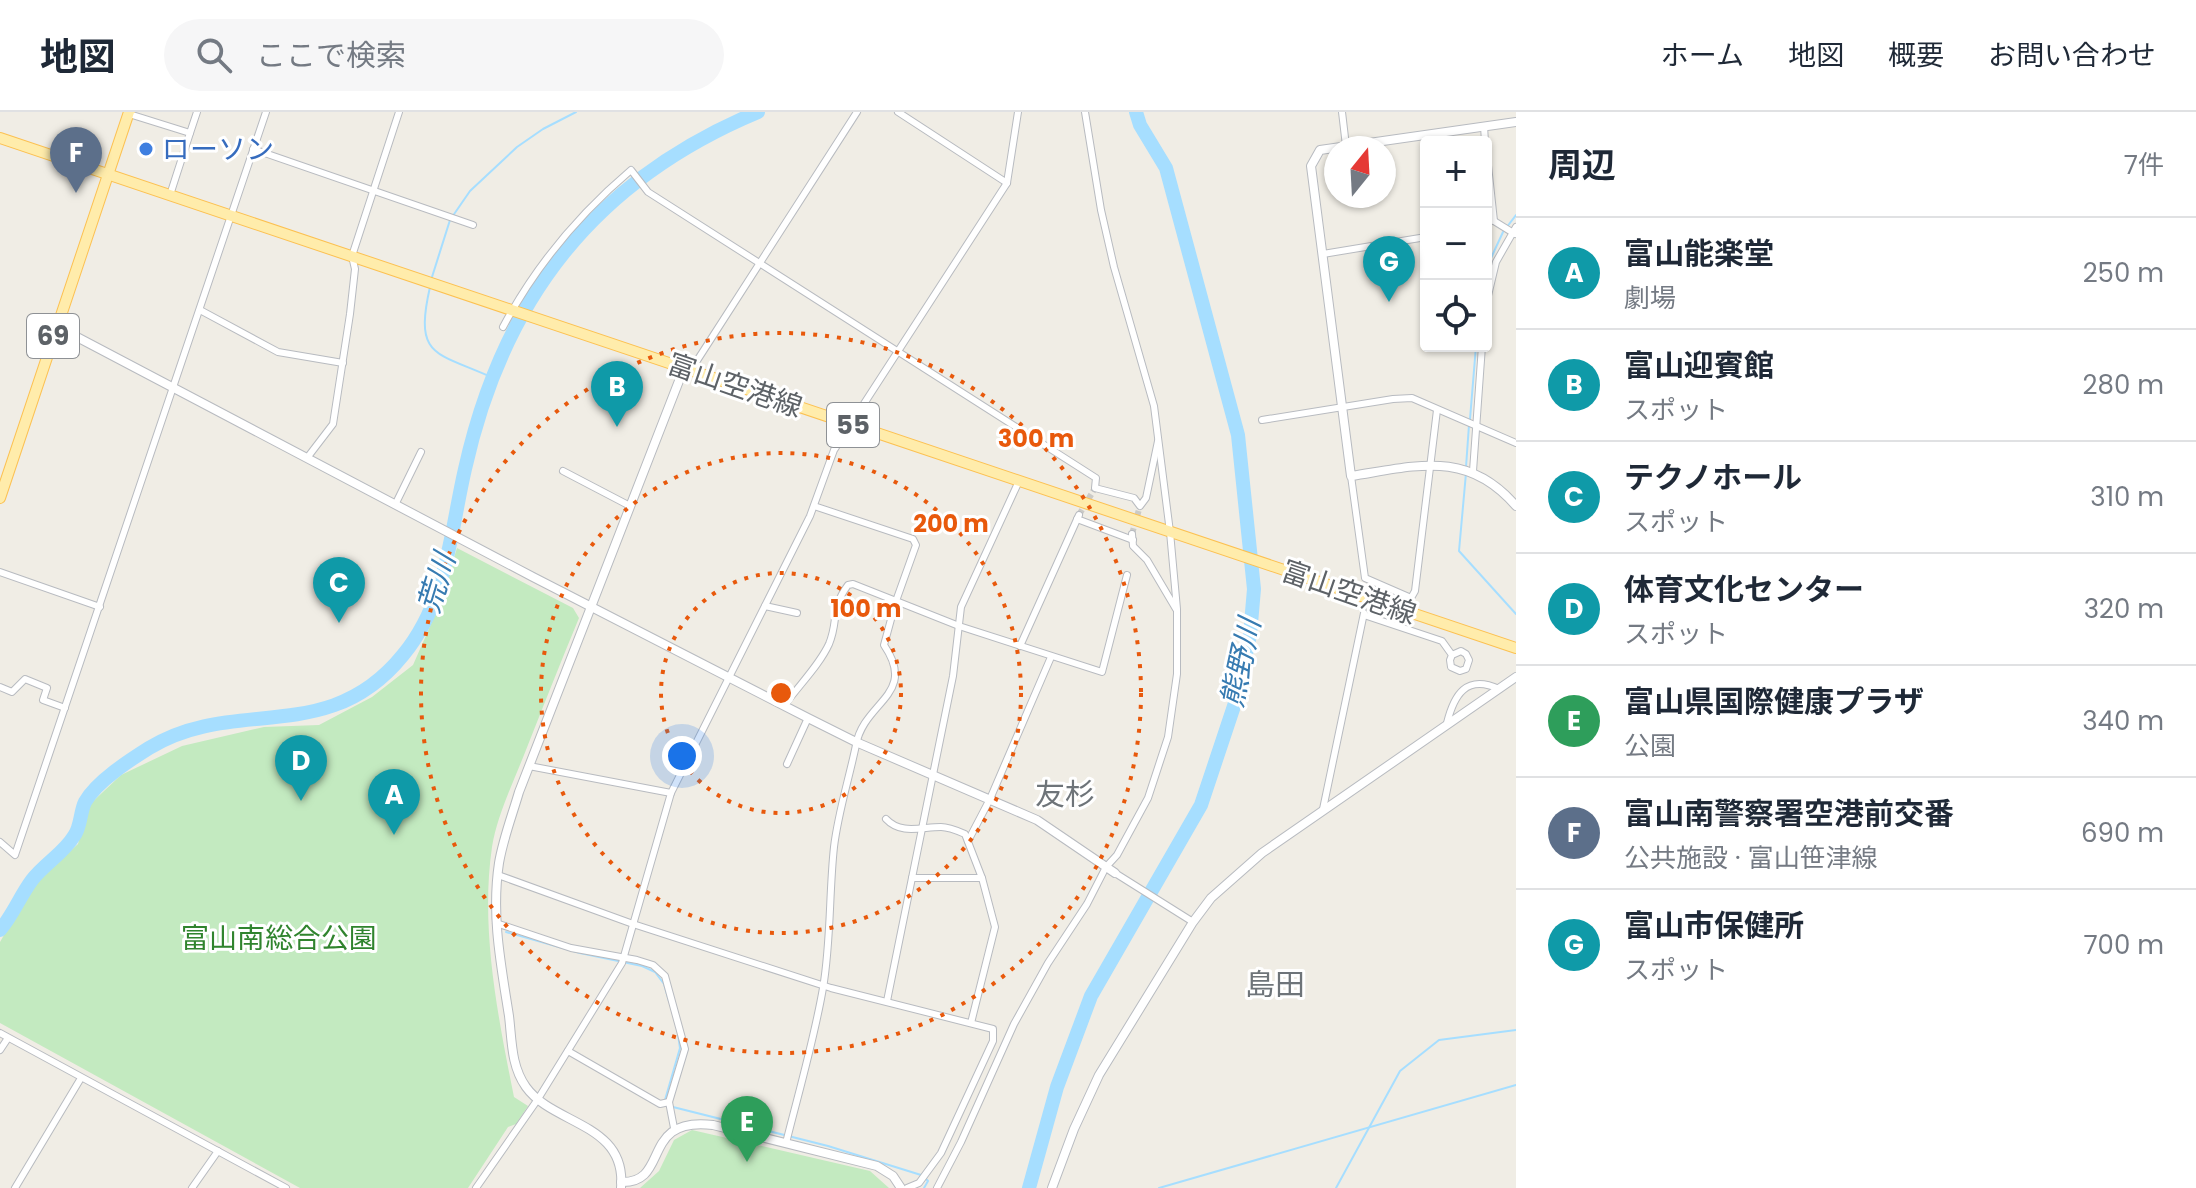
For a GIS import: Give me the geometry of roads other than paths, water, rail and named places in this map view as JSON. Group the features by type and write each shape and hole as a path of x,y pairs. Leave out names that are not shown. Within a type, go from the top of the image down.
{"main road":[{"name":"69","path":"0,498 129,113"},
{"name":"富山空港線","path":"0,138 1516,648"}],"street":[{"path":"170,195 197,112"},
{"path":"0,842 15,855 266,112"},
{"path":"307,458 333,424 355,269 352,256 399,112"},
{"path":"498,875 633,924 824,986 993,1029 993,1041 941,1153 919,1183 904,1188 877,1166 708,1124 688,1123 668,1133 645,1174 621,1185 619,1165 611,1148 594,1131 538,1099 525,1086 515,1064 496,923 498,875 510,821 630,506 687,369 760,263 857,112"},
{"path":"898,112 1007,183"},
{"path":"476,1188 538,1099 623,959 671,793 814,506 834,450 1007,183 1018,112"},
{"path":"937,1188 1014,1024 1106,867 1117,855 1148,798 1168,737 1177,674 1174,533 1154,406 1104,224 1085,112"},
{"path":"1342,112 1345,136"},
{"path":"129,113 190,133"},
{"path":"1396,139 1516,122"},
{"path":"1484,126 1485,136"},
{"path":"253,149 473,225"},
{"path":"1324,149 1320,150 1311,166 1365,581 1411,598"},
{"path":"503,327 564,234 631,170 648,192 1096,478 1095,488 1134,498 1140,506 1146,498 1159,439"},
{"path":"1492,202 1492,224"},
{"path":"1492,280 1496,262 1515,231 1494,221"},
{"path":"1323,254 1420,238"},
{"path":"200,310 278,352 343,363"},
{"path":"56,326 784,706 856,742 1037,820 1193,922"},
{"path":"1473,471 1482,352"},
{"path":"1262,420 1412,398 1516,443"},
{"path":"1409,612 1415,591 1437,410"},
{"path":"395,505 421,452"},
{"path":"1351,476 1431,465 1473,471 1504,492 1516,506"},
{"path":"563,471 630,506"},
{"path":"887,1001 953,676 961,607 1019,481"},
{"path":"786,1143 824,986 834,845 856,742 865,723 891,694 896,680 893,658 884,645 916,545 913,539 814,506"},
{"path":"1020,646 1078,517 1132,537 1133,546 1147,560 1177,610"},
{"path":"0,572 100,607"},
{"path":"784,706 824,653 831,639 838,599 848,585 853,584 959,626 1102,672 1127,575"},
{"path":"765,606 797,613"},
{"path":"1323,809 1364,614 1442,641 1452,655 1450,664 1453,669 1460,671 1468,666 1468,657 1461,651 1452,655"},
{"path":"1421,634 1425,618"},
{"path":"968,841 990,799 1051,657"},
{"path":"1460,671 1467,688"},
{"path":"1052,1188 1099,1075 1211,898 1235,875 1323,809 1516,677"},
{"path":"0,687 12,692 25,679 47,688 43,700 65,708"},
{"path":"1447,726 1452,700 1467,688 1478,684 1499,689"},
{"path":"787,764 808,718"},
{"path":"529,766 671,793"},
{"path":"886,819 898,828 921,830 944,826 965,834 968,841 995,927 971,1023"},
{"path":"912,878 982,878"},
{"path":"496,923 571,948 653,965 665,976 685,1049 669,1102 674,1128"},
{"path":"0,1033 286,1188"},
{"path":"0,1050 8,1038"},
{"path":"568,1051 660,1104 669,1102"},
{"path":"15,1188 81,1078"},
{"path":"192,1188 218,1151"}],"waterway":[{"path":"432,277 450,220 470,191 517,147 576,112"},
{"name":"荒川","path":"0,930 32,880 74,836 90,794 149,748 182,733 215,724 313,711 344,701 374,684 403,655 418,634 438,590 482,407 504,351 531,299 565,252 604,210 649,172 700,140 758,112"},
{"name":"熊野川","path":"1029,1188 1057,1087 1091,996 1201,805 1237,697 1250,635 1254,589 1238,435 1166,168 1140,125 1136,112"},
{"path":"1492,256 1503,232 1516,215"},
{"path":"430,287 425,327 434,349 491,377"},
{"path":"1470,419 1476,352"},
{"path":"1466,467 1469,425"},
{"path":"1466,473 1459,551 1516,614"},
{"path":"506,932 580,953 642,966 655,972 664,984 669,1001"},
{"path":"1336,1188 1400,1071 1439,1040 1516,1030"},
{"path":"665,1100 680,1048 678,1034"},
{"path":"1159,1188 1516,1085"},
{"path":"673,1107 828,1146 921,1175"},
{"path":"924,1188 926,1179"}],"tunnel":[{"path":"1079,515 1095,488"},
{"path":"1132,534 1140,506"},
{"path":"1364,584 1364,613"}],"place":[{"name":"ローソン","path":"146,149"},
{"name":"富山南警察署空港前交番","path":"76,193"},
{"name":"富山市保健所","path":"1389,302"},
{"name":"富山迎賓館","path":"617,427"},
{"name":"テクノホール","path":"339,623"},
{"name":"体育文化センター","path":"301,801"},
{"name":"富山能楽堂","path":"394,835"},
{"name":"富山県国際健康プラザ","path":"747,1162"}],"district":[{"name":"友杉","path":"1065,795"},
{"name":"島田","path":"1275,985"}],"park label":[{"name":"富山南総合公園","path":"279,938"}]}
